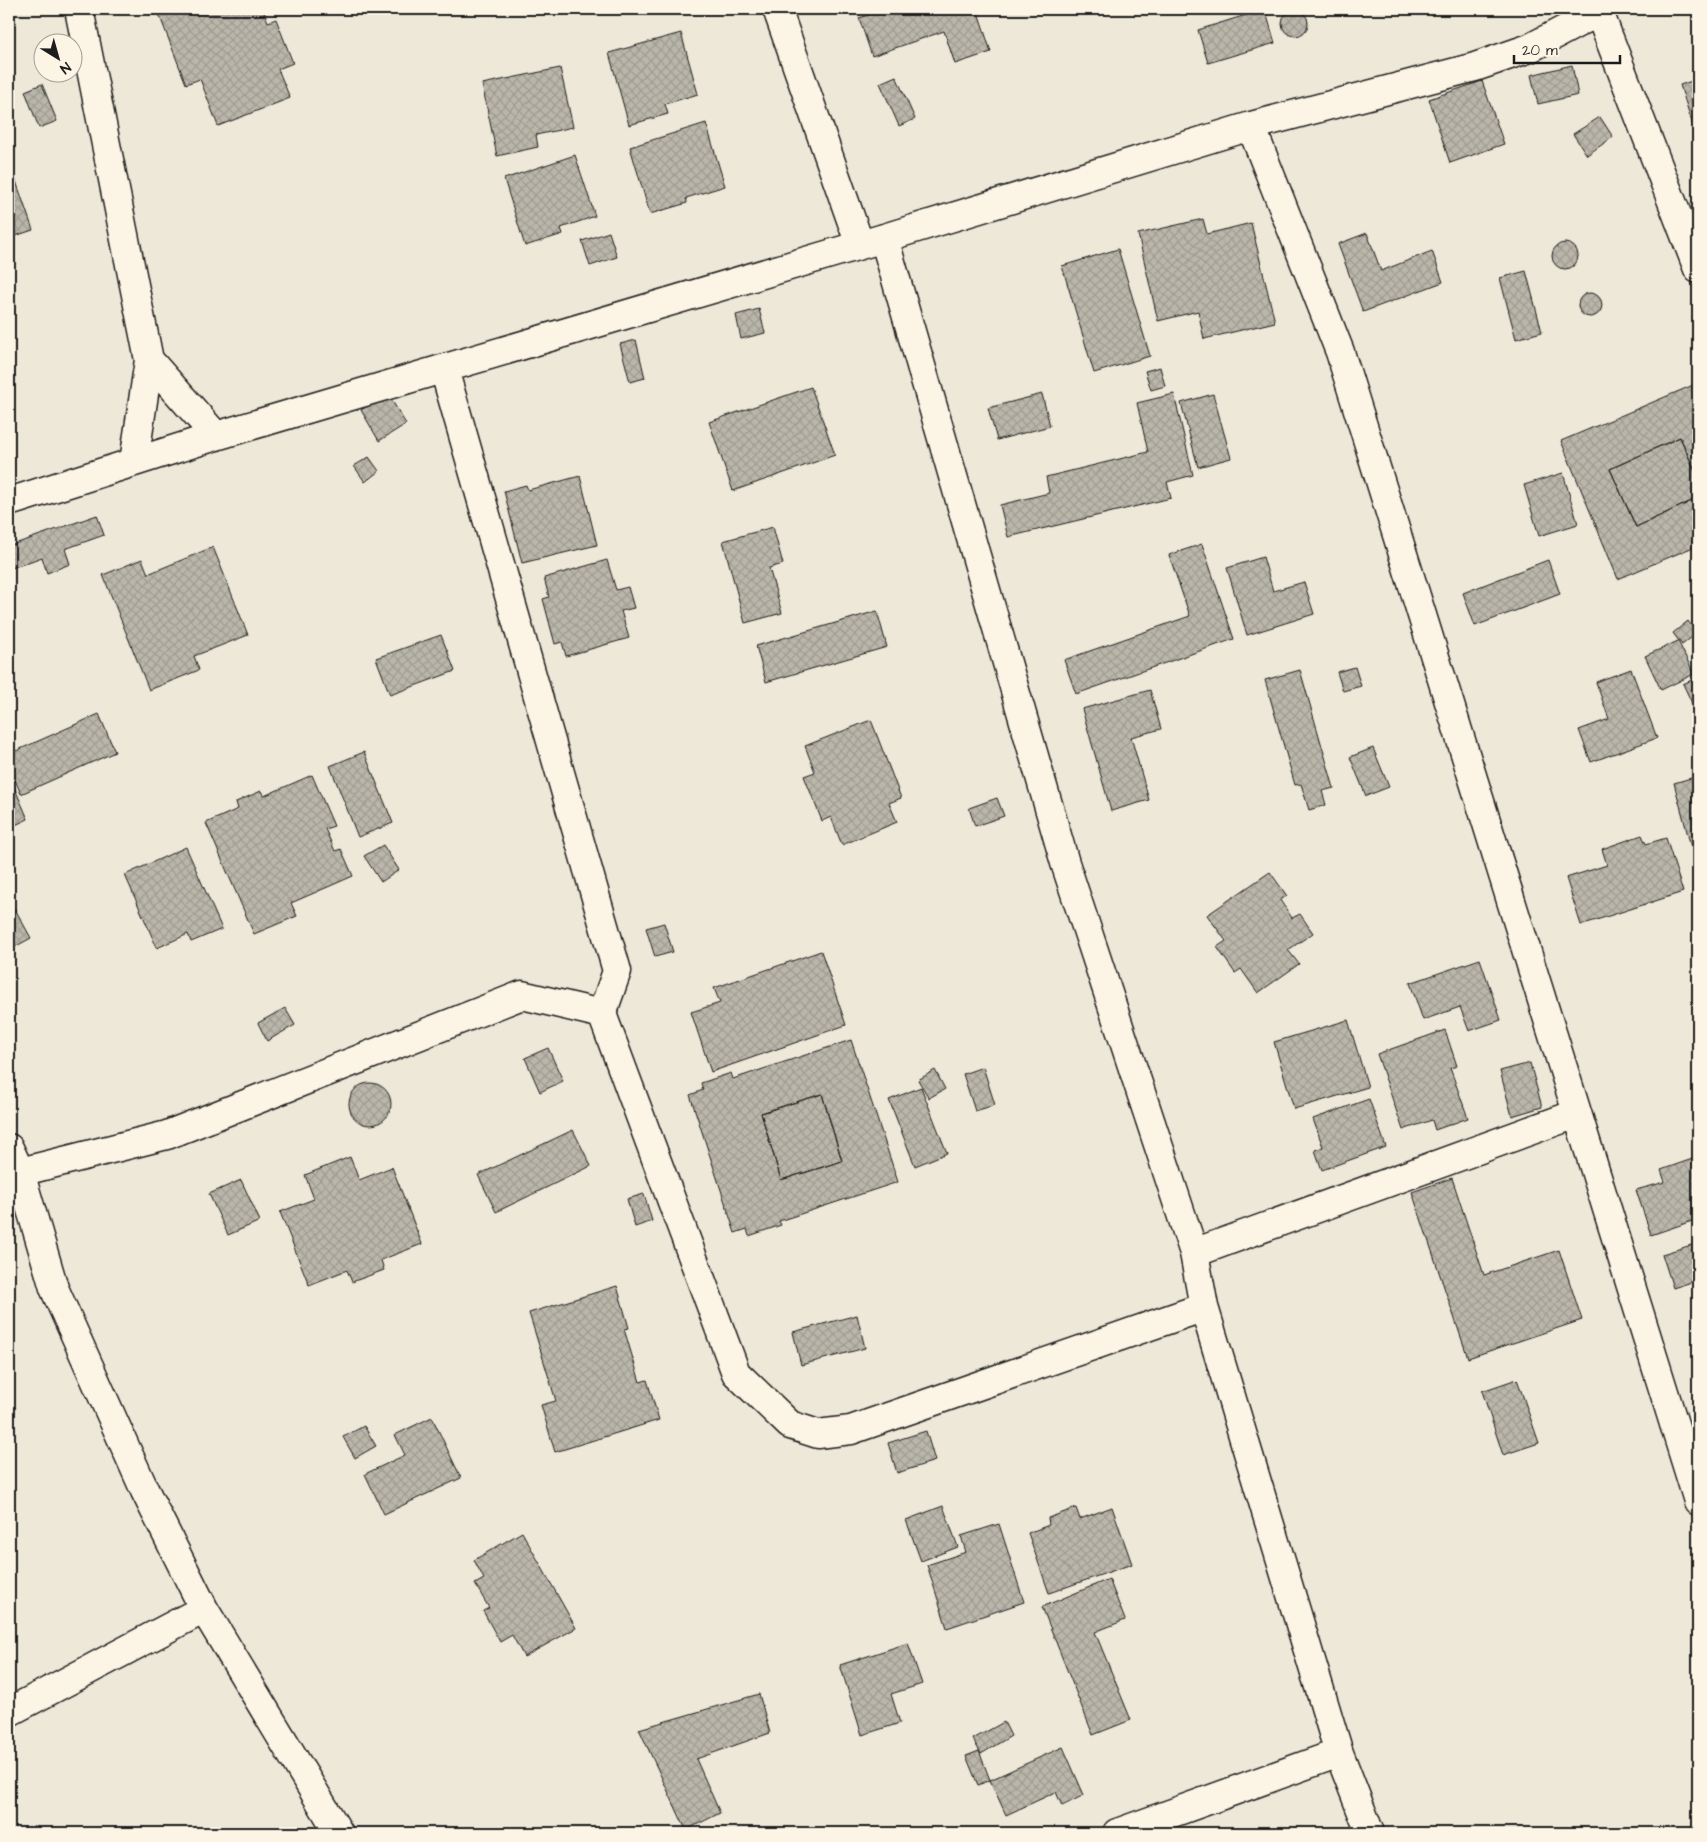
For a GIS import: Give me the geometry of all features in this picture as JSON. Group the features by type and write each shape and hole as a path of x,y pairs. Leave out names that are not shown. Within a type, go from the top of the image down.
{"street":[{"path":"79,9 149,360 134,462"},
{"path":"777,9 872,242 1065,863 1194,1253 1204,1307 1339,1753 1370,1833"},
{"path":"9,502 216,436 872,242 1250,126 1476,67 1530,48 1601,10 1698,269"},
{"path":"1250,126 1340,352 1698,1501"},
{"path":"149,360 216,436"},
{"path":"444,369 617,971 602,1014 736,1373 790,1425 818,1434 851,1430 1204,1307"},
{"path":"339,1833 204,1610 145,1491 54,1288 15,1160 167,1134 522,995 602,1014"},
{"path":"1194,1253 1576,1114"},
{"path":"9,1712 204,1610"},
{"path":"1117,1833 1339,1753"}],"building":[{"path":"157,9 263,9 268,22 276,19 293,63 278,69 290,98 218,126 200,79 186,84"},
{"path":"886,9 977,9 991,52 955,64 944,31 872,56 859,18"},
{"path":"1265,9 1275,43 1208,63 1198,30"},
{"path":"1295,10 1304,14 1308,23 1304,32 1295,36 1286,32 1282,23 1286,14"},
{"path":"681,33 698,94 665,104 668,114 629,125 609,53"},
{"path":"1572,65 1578,95 1538,104 1531,75"},
{"path":"560,68 573,127 536,135 538,147 497,156 482,84"},
{"path":"896,76 915,119 899,126 880,83"},
{"path":"1698,79 1698,141 1680,85"},
{"path":"1482,81 1504,144 1450,163 1429,99"},
{"path":"42,84 57,121 39,128 25,91"},
{"path":"1600,117 1613,137 1587,155 1573,134"},
{"path":"706,123 725,186 686,198 687,203 650,214 630,147"},
{"path":"575,155 595,216 561,228 563,234 525,246 504,179"},
{"path":"9,161 33,230 9,238"},
{"path":"1203,219 1207,234 1251,223 1275,322 1204,339 1198,311 1158,321 1138,234"},
{"path":"609,232 617,257 590,266 582,241"},
{"path":"1367,233 1381,271 1432,251 1443,282 1363,312 1338,244"},
{"path":"1565,243 1574,247 1578,256 1574,265 1565,269 1556,265 1552,256 1556,247"},
{"path":"1118,249 1150,356 1094,373 1062,266"},
{"path":"1526,271 1542,332 1516,339 1500,278"},
{"path":"1590,293 1599,296 1602,305 1599,314 1590,317 1581,314 1578,305 1581,296"},
{"path":"759,309 765,333 741,339 736,315"},
{"path":"636,340 645,378 630,382 620,344"},
{"path":"1160,367 1165,386 1151,390 1145,371"},
{"path":"1698,383 1698,478 1680,437 1610,469 1636,527 1698,498 1698,545 1618,579 1561,441"},
{"path":"811,387 835,455 733,491 709,422"},
{"path":"388,394 406,424 379,441 361,410"},
{"path":"1042,394 1050,426 997,440 988,408"},
{"path":"1174,394 1193,475 1167,482 1171,498 1008,537 1000,505 1049,493 1046,477 1148,452 1137,403"},
{"path":"1213,394 1231,458 1198,467 1181,403"},
{"path":"1680,437 1698,478 1698,498 1636,527 1610,469"},
{"path":"369,457 379,471 365,482 354,466"},
{"path":"1563,473 1578,524 1539,536 1524,485"},
{"path":"580,476 597,545 522,563 504,491 526,485 528,490"},
{"path":"97,515 104,535 65,549 70,564 47,573 42,557 9,569 9,546"},
{"path":"773,527 783,564 769,568 782,613 745,623 723,541"},
{"path":"1202,544 1234,639 1076,694 1064,660 1190,616 1169,555"},
{"path":"213,547 248,635 194,656 199,670 149,690 103,575 142,559 148,574"},
{"path":"1263,557 1273,591 1304,582 1314,614 1247,635 1227,568"},
{"path":"607,560 616,590 628,587 634,608 621,611 629,638 566,656 562,642 555,644 543,599 549,597 544,578"},
{"path":"1548,560 1560,594 1475,626 1463,593"},
{"path":"877,611 887,647 766,682 756,646"},
{"path":"1688,621 1697,633 1682,645 1673,633"},
{"path":"441,635 455,671 390,695 376,658"},
{"path":"1678,641 1694,674 1661,690 1645,656"},
{"path":"1355,667 1361,686 1343,691 1337,672"},
{"path":"1631,669 1657,738 1591,762 1579,730 1609,719 1596,682"},
{"path":"1300,670 1334,788 1322,791 1326,805 1309,810 1301,784 1295,785 1265,680"},
{"path":"1698,677 1698,716 1683,684"},
{"path":"1150,690 1161,729 1131,737 1149,800 1111,811 1082,709"},
{"path":"99,714 115,752 21,794 9,766 9,754"},
{"path":"871,720 901,798 889,803 897,822 842,845 831,817 822,821 804,776 815,772 805,746"},
{"path":"1373,748 1389,787 1366,796 1350,757"},
{"path":"364,752 393,823 358,837 330,766"},
{"path":"9,775 28,819 9,828"},
{"path":"312,775 334,826 325,829 335,851 341,849 353,876 291,903 297,916 254,934 206,823 238,809 236,802 261,791 264,796"},
{"path":"1698,776 1698,856 1694,858 1674,783"},
{"path":"997,798 1004,816 975,826 969,808"},
{"path":"1642,835 1646,844 1666,838 1683,892 1581,925 1566,878 1607,865 1602,849"},
{"path":"383,845 399,870 381,882 364,856"},
{"path":"186,847 222,929 191,942 188,934 157,948 125,875"},
{"path":"1270,872 1287,896 1280,900 1292,918 1300,914 1313,933 1288,950 1299,964 1258,993 1241,969 1235,973 1217,947 1226,941 1207,915"},
{"path":"15,909 31,938 9,950 9,912"},
{"path":"664,923 673,952 655,957 646,928"},
{"path":"821,951 846,1025 711,1072 691,1012 720,1003 714,988"},
{"path":"1480,959 1501,1020 1469,1031 1460,1007 1423,1020 1410,983"},
{"path":"285,1008 295,1025 267,1041 258,1023"},
{"path":"1348,1020 1368,1087 1294,1109 1274,1042"},
{"path":"1445,1030 1457,1066 1450,1068 1468,1118 1435,1130 1432,1120 1403,1130 1377,1054"},
{"path":"851,1040 898,1182 779,1221 781,1225 749,1236 747,1229 735,1233 690,1095 703,1090 701,1083 731,1073 733,1079","holes":["822,1094 842,1161 781,1180 761,1113"]},
{"path":"548,1048 563,1081 540,1092 525,1058"},
{"path":"1530,1063 1542,1107 1512,1116 1500,1071"},
{"path":"983,1067 995,1105 975,1111 963,1074"},
{"path":"935,1070 945,1089 929,1098 918,1080"},
{"path":"370,1083 385,1089 391,1104 385,1119 370,1125 355,1119 349,1104 355,1089"},
{"path":"921,1087 947,1153 915,1166 889,1100"},
{"path":"822,1094 842,1161 781,1180 761,1113"},
{"path":"1369,1099 1386,1147 1322,1170 1315,1150 1323,1147 1313,1119"},
{"path":"573,1130 591,1166 496,1212 478,1175"},
{"path":"350,1157 359,1180 392,1167 422,1244 381,1260 384,1270 352,1282 347,1270 309,1285 280,1212 314,1199 305,1175"},
{"path":"1698,1157 1698,1219 1651,1235 1636,1190 1665,1182 1661,1170"},
{"path":"1452,1178 1484,1275 1559,1250 1582,1320 1468,1358 1412,1192"},
{"path":"241,1180 260,1221 228,1235 209,1194"},
{"path":"644,1194 652,1221 635,1227 627,1199"},
{"path":"1698,1243 1698,1280 1673,1288 1662,1254"},
{"path":"617,1286 629,1328 624,1329 640,1382 647,1380 659,1420 555,1452 541,1405 556,1401 529,1313"},
{"path":"857,1315 865,1348 801,1365 793,1332"},
{"path":"1517,1379 1539,1443 1503,1455 1482,1391"},
{"path":"432,1417 461,1478 384,1514 365,1474 405,1455 395,1435"},
{"path":"364,1426 376,1446 355,1458 343,1437"},
{"path":"926,1431 935,1461 897,1473 888,1443"},
{"path":"943,1506 958,1547 921,1561 906,1520"},
{"path":"1112,1507 1132,1564 1049,1593 1028,1533 1049,1525 1048,1518 1076,1508 1080,1519"},
{"path":"999,1524 1024,1602 947,1628 927,1565 966,1552 961,1536"},
{"path":"522,1532 576,1628 524,1657 512,1635 500,1642 483,1611 489,1608 475,1584 484,1579 474,1560"},
{"path":"1109,1579 1125,1620 1095,1632 1131,1720 1093,1735 1042,1607"},
{"path":"908,1643 922,1684 891,1694 900,1723 862,1735 840,1665"},
{"path":"759,1694 770,1733 696,1759 720,1813 686,1830 639,1729"},
{"path":"1004,1722 1011,1736 981,1754 973,1739"},
{"path":"1063,1747 1084,1795 1062,1806 1056,1792 1006,1815 990,1780"},
{"path":"979,1751 990,1780 978,1785 966,1756"}]}
